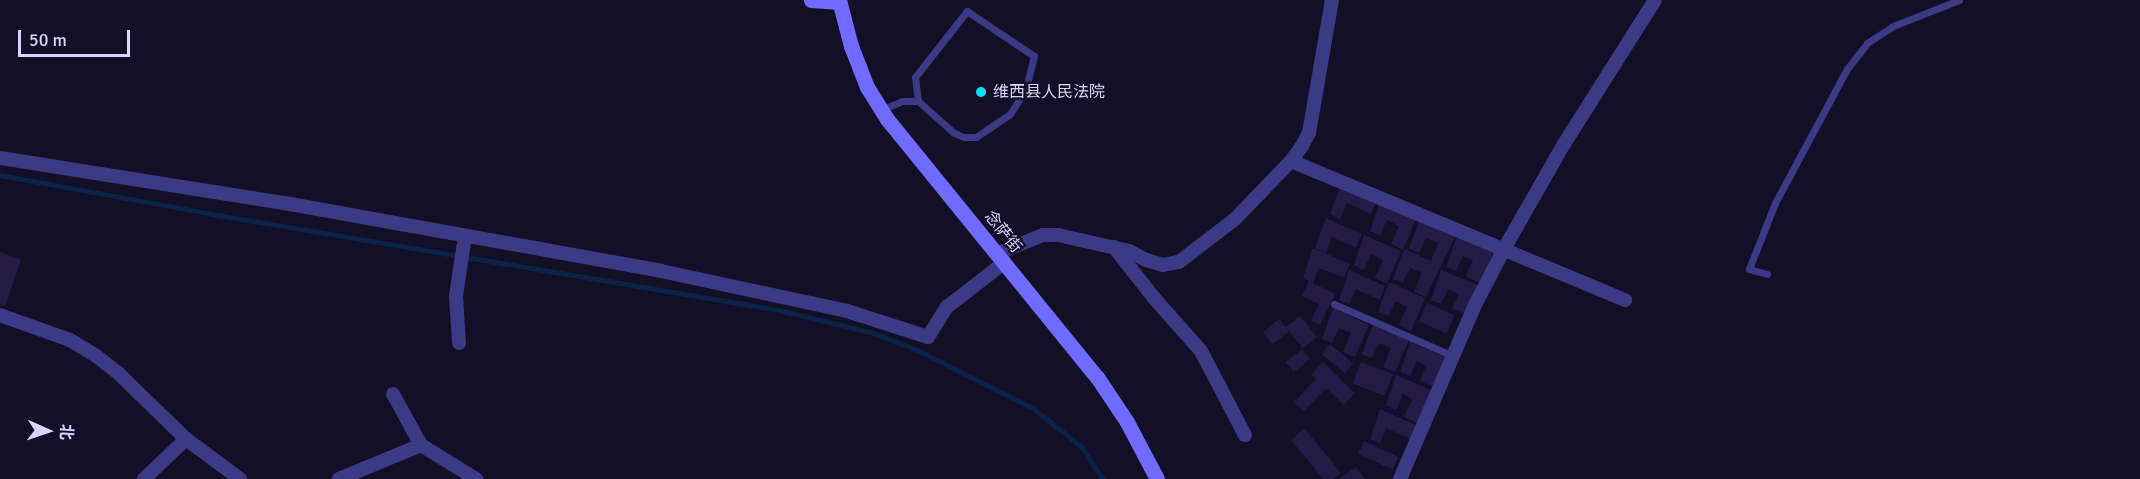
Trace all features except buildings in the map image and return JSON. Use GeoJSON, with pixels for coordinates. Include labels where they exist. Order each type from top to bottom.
{"type":"FeatureCollection","features":[{"type":"Feature","properties":{"kind":"street"},"geometry":{"type":"LineString","coordinates":[[811,0],[839,1]]}},
{"type":"Feature","properties":{"kind":"street"},"geometry":{"type":"LineString","coordinates":[[0,158],[661,271],[796,299],[873,319],[928,337],[947,307],[1001,258],[1043,235],[1080,238],[1114,247],[1163,265],[1179,262],[1235,219],[1291,162],[1309,133],[1332,0]]}},
{"type":"Feature","properties":{"kind":"street"},"geometry":{"type":"LineString","coordinates":[[1401,479],[1475,305],[1504,249],[1564,144],[1655,0]]}},
{"type":"Feature","properties":{"kind":"street","name":"念萨街"},"geometry":{"type":"LineString","coordinates":[[839,1],[863,77],[881,110],[1097,377],[1127,422],[1157,479]]}},
{"type":"Feature","properties":{"kind":"street"},"geometry":{"type":"LineString","coordinates":[[1291,162],[1625,300]]}},
{"type":"Feature","properties":{"kind":"street"},"geometry":{"type":"LineString","coordinates":[[459,343],[456,296],[465,236]]}},
{"type":"Feature","properties":{"kind":"street"},"geometry":{"type":"LineString","coordinates":[[1114,247],[1201,351],[1245,435]]}},
{"type":"Feature","properties":{"kind":"street"},"geometry":{"type":"LineString","coordinates":[[0,315],[70,340],[95,355],[119,374],[186,439],[240,479]]}},
{"type":"Feature","properties":{"kind":"street"},"geometry":{"type":"LineString","coordinates":[[393,394],[421,445],[476,479]]}},
{"type":"Feature","properties":{"kind":"street"},"geometry":{"type":"LineString","coordinates":[[144,479],[186,439]]}},
{"type":"Feature","properties":{"kind":"street"},"geometry":{"type":"LineString","coordinates":[[339,479],[421,445]]}},
{"type":"Feature","properties":{"kind":"lane"},"geometry":{"type":"LineString","coordinates":[[1767,274],[1749,268],[1775,204],[1847,69],[1867,43],[1893,26],[1959,0]]}},
{"type":"Feature","properties":{"kind":"lane"},"geometry":{"type":"LineString","coordinates":[[881,110],[902,101],[918,101],[954,133],[964,137],[976,137],[1010,114],[1026,88],[1034,56],[967,11],[915,77],[918,101]]}},
{"type":"Feature","properties":{"kind":"lane"},"geometry":{"type":"LineString","coordinates":[[1334,304],[1453,357]]}},
{"type":"Feature","properties":{"kind":"waterway"},"geometry":{"type":"LineString","coordinates":[[0,175],[218,215],[779,310],[874,333],[918,350],[1033,408],[1082,447],[1103,479]]}},
{"type":"Feature","properties":{"kind":"place","name":"维西县人民法院"},"geometry":{"type":"Point","coordinates":[981,92]}}]}
